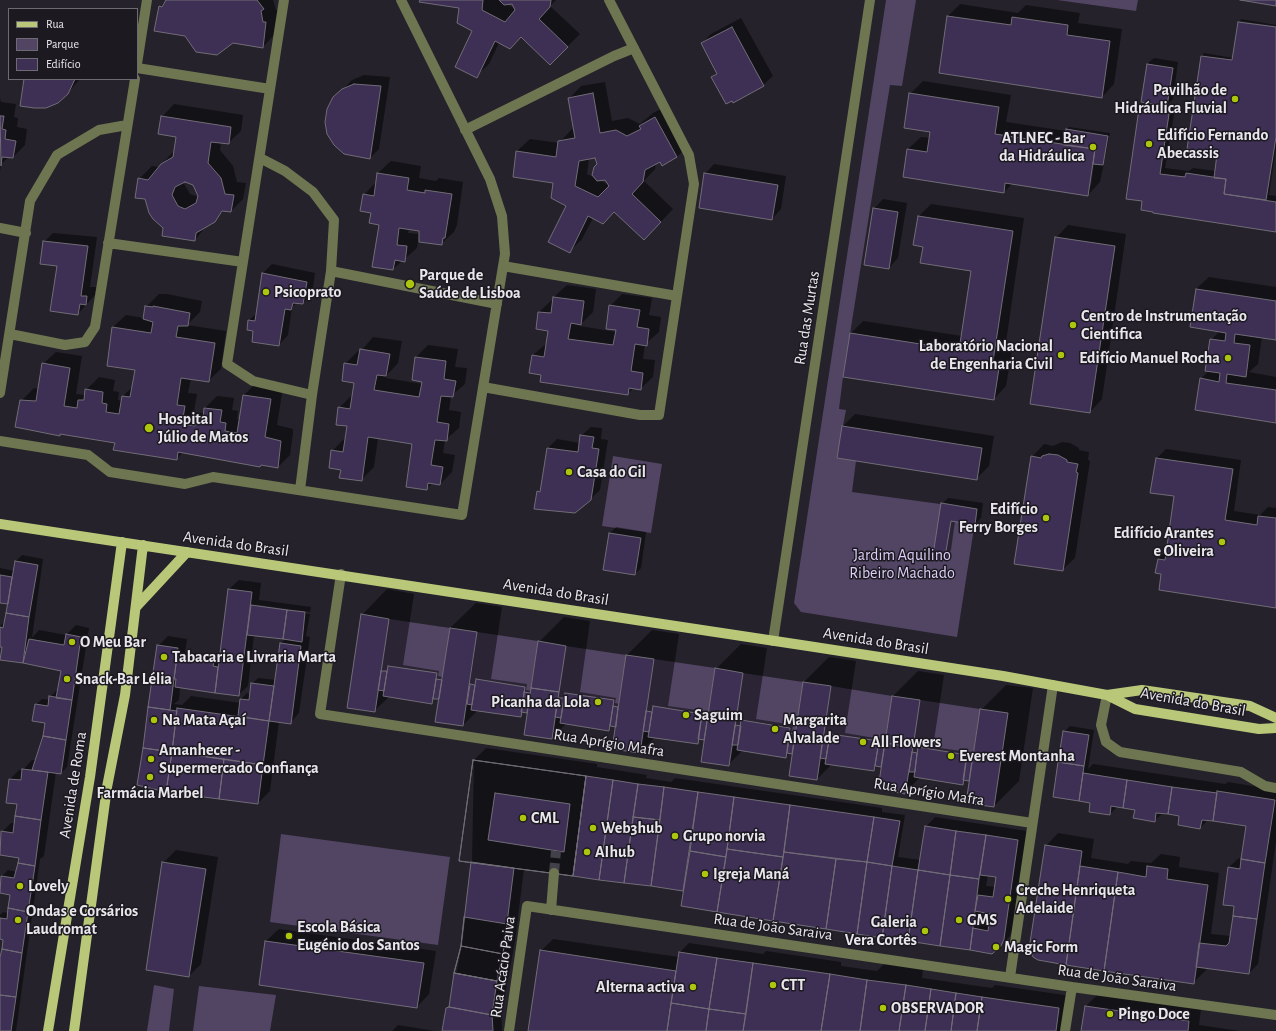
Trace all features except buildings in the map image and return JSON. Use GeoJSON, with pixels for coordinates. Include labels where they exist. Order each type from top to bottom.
{"type":"FeatureCollection","features":[{"type":"Feature","properties":{"kind":"main road","name":"Avenida do Brasil"},"geometry":{"type":"LineString","coordinates":[[0,524],[341,574],[1003,676],[1107,694],[1142,690],[1250,706],[1276,718]]}},
{"type":"Feature","properties":{"kind":"main road","name":"Avenida de Roma"},"geometry":{"type":"LineString","coordinates":[[48,1031],[90,777],[122,542]]}},
{"type":"Feature","properties":{"kind":"main road"},"geometry":{"type":"LineString","coordinates":[[74,1031],[107,787],[125,695],[143,545]]}},
{"type":"Feature","properties":{"kind":"main road"},"geometry":{"type":"LineString","coordinates":[[136,607],[187,552]]}},
{"type":"Feature","properties":{"kind":"main road","name":"Avenida do Brasil"},"geometry":{"type":"LineString","coordinates":[[1107,694],[1135,709],[1259,729],[1276,728]]}},
{"type":"Feature","properties":{"kind":"street"},"geometry":{"type":"LineString","coordinates":[[138,58],[147,0]]}},
{"type":"Feature","properties":{"kind":"street"},"geometry":{"type":"LineString","coordinates":[[284,0],[228,364],[253,381],[312,395]]}},
{"type":"Feature","properties":{"kind":"street"},"geometry":{"type":"LineString","coordinates":[[0,441],[88,454],[110,472],[185,484],[213,477],[462,515],[505,254],[502,216],[490,180],[401,0]]}},
{"type":"Feature","properties":{"kind":"street"},"geometry":{"type":"LineString","coordinates":[[483,387],[640,415],[658,415],[694,184],[689,155],[609,0]]}},
{"type":"Feature","properties":{"kind":"street","name":"Rua das Murtas"},"geometry":{"type":"LineString","coordinates":[[773,641],[870,0]]}},
{"type":"Feature","properties":{"kind":"street"},"geometry":{"type":"LineString","coordinates":[[465,130],[614,56],[634,48]]}},
{"type":"Feature","properties":{"kind":"street"},"geometry":{"type":"LineString","coordinates":[[138,68],[270,89]]}},
{"type":"Feature","properties":{"kind":"street"},"geometry":{"type":"LineString","coordinates":[[10,334],[65,345],[85,342],[95,327],[135,80]]}},
{"type":"Feature","properties":{"kind":"street"},"geometry":{"type":"LineString","coordinates":[[0,393],[30,201],[57,155],[99,130],[127,125]]}},
{"type":"Feature","properties":{"kind":"street"},"geometry":{"type":"LineString","coordinates":[[260,158],[285,171],[313,192],[334,220],[331,271],[312,395],[300,490]]}},
{"type":"Feature","properties":{"kind":"street"},"geometry":{"type":"LineString","coordinates":[[0,228],[26,233]]}},
{"type":"Feature","properties":{"kind":"street"},"geometry":{"type":"LineString","coordinates":[[108,244],[243,262]]}},
{"type":"Feature","properties":{"kind":"street"},"geometry":{"type":"LineString","coordinates":[[503,266],[677,296]]}},
{"type":"Feature","properties":{"kind":"street"},"geometry":{"type":"LineString","coordinates":[[331,271],[497,304]]}},
{"type":"Feature","properties":{"kind":"street","name":"Rua Aprígio Mafra"},"geometry":{"type":"LineString","coordinates":[[341,574],[320,714],[1032,823]]}},
{"type":"Feature","properties":{"kind":"street"},"geometry":{"type":"LineString","coordinates":[[1010,977],[1053,685]]}},
{"type":"Feature","properties":{"kind":"street"},"geometry":{"type":"LineString","coordinates":[[1107,694],[1101,725],[1106,742],[1120,752],[1241,772],[1265,786],[1276,788]]}},
{"type":"Feature","properties":{"kind":"street"},"geometry":{"type":"LineString","coordinates":[[551,910],[554,873]]}},
{"type":"Feature","properties":{"kind":"street","name":"Rua de João Saraiva"},"geometry":{"type":"LineString","coordinates":[[527,906],[1072,987],[1276,1015]]}},
{"type":"Feature","properties":{"kind":"street","name":"Rua Acácio Paiva"},"geometry":{"type":"LineString","coordinates":[[509,1031],[527,906]]}},
{"type":"Feature","properties":{"kind":"street"},"geometry":{"type":"LineString","coordinates":[[1065,1031],[1072,987]]}},
{"type":"Feature","properties":{"kind":"green space","name":"Jardim Aquilino Ribeiro Machado"},"geometry":{"type":"Polygon","coordinates":[[[886,0],[916,0],[902,86],[890,85],[843,377],[839,409],[846,410],[837,458],[856,461],[852,492],[977,509],[957,637],[801,612],[794,603],[886,0]]]}},
{"type":"Feature","properties":{"kind":"green space"},"geometry":{"type":"Polygon","coordinates":[[[1057,0],[1138,0],[1136,11],[1057,0]]]}},
{"type":"Feature","properties":{"kind":"green space"},"geometry":{"type":"Polygon","coordinates":[[[613,456],[662,464],[651,533],[602,526],[613,456]]]}},
{"type":"Feature","properties":{"kind":"green space"},"geometry":{"type":"Polygon","coordinates":[[[389,619],[450,628],[442,680],[436,679],[437,673],[388,666],[387,671],[381,671],[389,619]]]}},
{"type":"Feature","properties":{"kind":"green space"},"geometry":{"type":"Polygon","coordinates":[[[477,632],[538,641],[530,693],[524,692],[525,687],[476,679],[475,685],[470,684],[477,632]]]}},
{"type":"Feature","properties":{"kind":"green space"},"geometry":{"type":"Polygon","coordinates":[[[566,646],[626,655],[618,707],[613,706],[613,700],[565,693],[564,698],[558,698],[566,646]]]}},
{"type":"Feature","properties":{"kind":"green space"},"geometry":{"type":"Polygon","coordinates":[[[654,659],[715,668],[707,721],[701,720],[702,714],[653,706],[652,712],[646,711],[654,659]]]}},
{"type":"Feature","properties":{"kind":"green space"},"geometry":{"type":"Polygon","coordinates":[[[743,673],[803,682],[795,734],[790,733],[790,727],[742,720],[741,726],[735,725],[743,673]]]}},
{"type":"Feature","properties":{"kind":"green space"},"geometry":{"type":"Polygon","coordinates":[[[831,686],[892,696],[884,748],[878,747],[879,741],[830,734],[829,739],[823,738],[831,686]]]}},
{"type":"Feature","properties":{"kind":"green space"},"geometry":{"type":"Polygon","coordinates":[[[920,700],[980,709],[972,761],[966,760],[967,755],[919,747],[917,753],[912,752],[920,700]]]}},
{"type":"Feature","properties":{"kind":"green space"},"geometry":{"type":"Polygon","coordinates":[[[281,834],[450,857],[438,945],[270,922],[281,834]]]}},
{"type":"Feature","properties":{"kind":"green space"},"geometry":{"type":"Polygon","coordinates":[[[154,985],[174,989],[169,1031],[147,1031],[154,985]]]}},
{"type":"Feature","properties":{"kind":"green space"},"geometry":{"type":"Polygon","coordinates":[[[199,986],[276,995],[270,1031],[193,1031],[199,986]]]}},
{"type":"Feature","properties":{"kind":"tunnel"},"geometry":{"type":"LineString","coordinates":[[554,873],[556,851]]}},
{"type":"Feature","properties":{"kind":"place","name":"Pavilhão de Hidráulica Fluvial"},"geometry":{"type":"Point","coordinates":[1235,99]}},
{"type":"Feature","properties":{"kind":"place","name":"Edifício Fernando Abecassis"},"geometry":{"type":"Point","coordinates":[1149,144]}},
{"type":"Feature","properties":{"kind":"place","name":"ATLNEC - Bar da Hidráulica"},"geometry":{"type":"Point","coordinates":[1093,147]}},
{"type":"Feature","properties":{"kind":"place","name":"Parque de Saúde de Lisboa"},"geometry":{"type":"Point","coordinates":[410,284]}},
{"type":"Feature","properties":{"kind":"place","name":"Psicoprato"},"geometry":{"type":"Point","coordinates":[266,292]}},
{"type":"Feature","properties":{"kind":"place","name":"Centro de Instrumentação Cientifica"},"geometry":{"type":"Point","coordinates":[1073,325]}},
{"type":"Feature","properties":{"kind":"place","name":"Laboratório Nacional de Engenharia Civil"},"geometry":{"type":"Point","coordinates":[1061,355]}},
{"type":"Feature","properties":{"kind":"place","name":"Edifício Manuel Rocha"},"geometry":{"type":"Point","coordinates":[1228,358]}},
{"type":"Feature","properties":{"kind":"place","name":"Hospital Júlio de Matos"},"geometry":{"type":"Point","coordinates":[149,428]}},
{"type":"Feature","properties":{"kind":"place","name":"Casa do Gil"},"geometry":{"type":"Point","coordinates":[569,472]}},
{"type":"Feature","properties":{"kind":"place","name":"Edifício Ferry Borges"},"geometry":{"type":"Point","coordinates":[1046,518]}},
{"type":"Feature","properties":{"kind":"place","name":"Edifício Arantes e Oliveira"},"geometry":{"type":"Point","coordinates":[1222,542]}},
{"type":"Feature","properties":{"kind":"place","name":"O Meu Bar"},"geometry":{"type":"Point","coordinates":[72,642]}},
{"type":"Feature","properties":{"kind":"place","name":"Tabacaria e Livraria Marta"},"geometry":{"type":"Point","coordinates":[164,657]}},
{"type":"Feature","properties":{"kind":"place","name":"Snack-Bar Lélia"},"geometry":{"type":"Point","coordinates":[67,679]}},
{"type":"Feature","properties":{"kind":"place","name":"Picanha da Lola"},"geometry":{"type":"Point","coordinates":[598,702]}},
{"type":"Feature","properties":{"kind":"place","name":"Saguim"},"geometry":{"type":"Point","coordinates":[686,715]}},
{"type":"Feature","properties":{"kind":"place","name":"Na Mata Açaí"},"geometry":{"type":"Point","coordinates":[154,720]}},
{"type":"Feature","properties":{"kind":"place","name":"Margarita Alvalade"},"geometry":{"type":"Point","coordinates":[775,729]}},
{"type":"Feature","properties":{"kind":"place","name":"All Flowers"},"geometry":{"type":"Point","coordinates":[863,742]}},
{"type":"Feature","properties":{"kind":"place","name":"Everest Montanha"},"geometry":{"type":"Point","coordinates":[951,756]}},
{"type":"Feature","properties":{"kind":"place","name":"Amanhecer - Supermercado Confiança"},"geometry":{"type":"Point","coordinates":[151,759]}},
{"type":"Feature","properties":{"kind":"place","name":"Farmácia Marbel"},"geometry":{"type":"Point","coordinates":[150,777]}},
{"type":"Feature","properties":{"kind":"place","name":"CML"},"geometry":{"type":"Point","coordinates":[523,818]}},
{"type":"Feature","properties":{"kind":"place","name":"Web3hub"},"geometry":{"type":"Point","coordinates":[593,828]}},
{"type":"Feature","properties":{"kind":"place","name":"Grupo norvia"},"geometry":{"type":"Point","coordinates":[675,836]}},
{"type":"Feature","properties":{"kind":"place","name":"AIhub"},"geometry":{"type":"Point","coordinates":[587,852]}},
{"type":"Feature","properties":{"kind":"place","name":"Igreja Maná"},"geometry":{"type":"Point","coordinates":[705,874]}},
{"type":"Feature","properties":{"kind":"place","name":"Lovely"},"geometry":{"type":"Point","coordinates":[20,886]}},
{"type":"Feature","properties":{"kind":"place","name":"Creche Henriqueta Adelaide"},"geometry":{"type":"Point","coordinates":[1008,899]}},
{"type":"Feature","properties":{"kind":"place","name":"Ondas e Corsários Laudromat"},"geometry":{"type":"Point","coordinates":[18,920]}},
{"type":"Feature","properties":{"kind":"place","name":"GMS"},"geometry":{"type":"Point","coordinates":[959,920]}},
{"type":"Feature","properties":{"kind":"place","name":"Galeria Vera Cortês"},"geometry":{"type":"Point","coordinates":[925,931]}},
{"type":"Feature","properties":{"kind":"place","name":"Escola Básica Eugénio dos Santos"},"geometry":{"type":"Point","coordinates":[289,936]}},
{"type":"Feature","properties":{"kind":"place","name":"Magic Form"},"geometry":{"type":"Point","coordinates":[996,947]}},
{"type":"Feature","properties":{"kind":"place","name":"CTT"},"geometry":{"type":"Point","coordinates":[773,985]}},
{"type":"Feature","properties":{"kind":"place","name":"Alterna activa"},"geometry":{"type":"Point","coordinates":[693,987]}},
{"type":"Feature","properties":{"kind":"place","name":"OBSERVADOR"},"geometry":{"type":"Point","coordinates":[883,1008]}},
{"type":"Feature","properties":{"kind":"place","name":"Pingo Doce"},"geometry":{"type":"Point","coordinates":[1110,1014]}}]}
